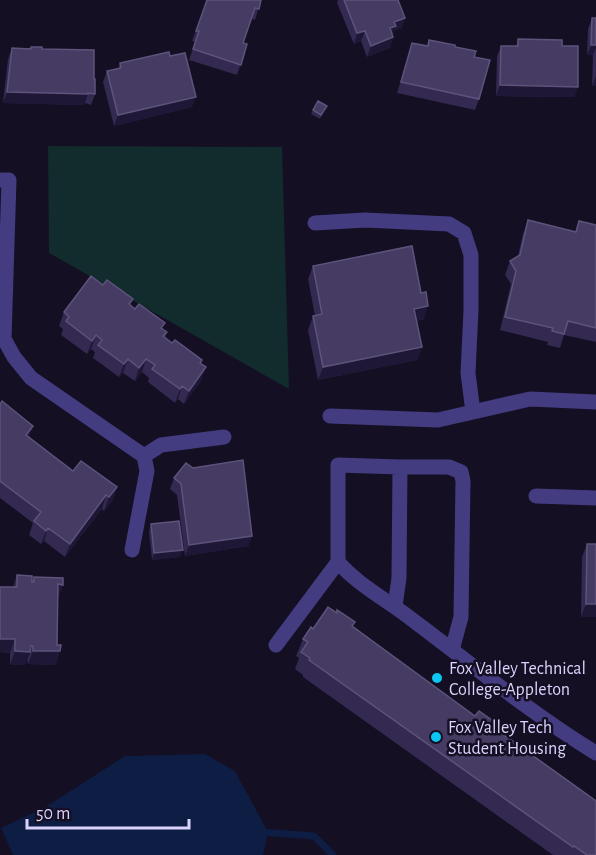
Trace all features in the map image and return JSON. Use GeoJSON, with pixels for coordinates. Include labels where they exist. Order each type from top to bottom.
{"type":"FeatureCollection","features":[{"type":"Feature","properties":{"kind":"lane"},"geometry":{"type":"LineString","coordinates":[[0,180],[9,180],[4,339],[14,357],[31,378],[144,456],[147,471],[132,550]]}},
{"type":"Feature","properties":{"kind":"lane"},"geometry":{"type":"LineString","coordinates":[[315,223],[365,220],[449,224],[464,233],[471,255],[468,373],[473,412]]}},
{"type":"Feature","properties":{"kind":"lane"},"geometry":{"type":"LineString","coordinates":[[330,416],[438,420],[530,399],[596,402]]}},
{"type":"Feature","properties":{"kind":"lane"},"geometry":{"type":"LineString","coordinates":[[144,456],[161,445],[224,437]]}},
{"type":"Feature","properties":{"kind":"lane"},"geometry":{"type":"LineString","coordinates":[[276,645],[338,562],[338,465],[449,468],[461,472],[463,481],[460,617],[452,650]]}},
{"type":"Feature","properties":{"kind":"lane"},"geometry":{"type":"LineString","coordinates":[[395,606],[399,578],[400,467]]}},
{"type":"Feature","properties":{"kind":"lane"},"geometry":{"type":"LineString","coordinates":[[536,496],[596,498]]}},
{"type":"Feature","properties":{"kind":"lane"},"geometry":{"type":"LineString","coordinates":[[338,562],[347,573],[370,591],[395,606],[499,687],[596,753]]}},
{"type":"Feature","properties":{"kind":"green space"},"geometry":{"type":"Polygon","coordinates":[[[48,146],[282,147],[289,389],[49,253],[48,146]]]}},
{"type":"Feature","properties":{"kind":"water"},"geometry":{"type":"Polygon","coordinates":[[[205,754],[235,771],[268,832],[263,855],[13,855],[1,828],[44,808],[125,756],[205,754]]]}},
{"type":"Feature","properties":{"kind":"building"},"geometry":{"type":"Polygon","coordinates":[[[207,0],[261,0],[259,9],[255,8],[243,43],[247,44],[241,65],[193,49],[199,31],[196,31],[207,0]]]}},
{"type":"Feature","properties":{"kind":"building"},"geometry":{"type":"Polygon","coordinates":[[[344,0],[398,0],[405,18],[394,22],[396,26],[390,28],[393,37],[371,46],[365,31],[357,33],[344,0]]]}},
{"type":"Feature","properties":{"kind":"building"},"geometry":{"type":"Polygon","coordinates":[[[592,18],[596,18],[596,45],[591,45],[592,18]]]}},
{"type":"Feature","properties":{"kind":"building"},"geometry":{"type":"Polygon","coordinates":[[[518,39],[562,40],[562,46],[578,46],[578,87],[500,85],[501,46],[518,46],[518,39]]]}},
{"type":"Feature","properties":{"kind":"building"},"geometry":{"type":"Polygon","coordinates":[[[429,40],[476,51],[474,57],[490,60],[479,99],[401,82],[412,43],[428,46],[429,40]]]}},
{"type":"Feature","properties":{"kind":"building"},"geometry":{"type":"Polygon","coordinates":[[[31,47],[94,50],[95,94],[7,92],[12,48],[31,49],[31,47]]]}},
{"type":"Feature","properties":{"kind":"building"},"geometry":{"type":"Polygon","coordinates":[[[169,52],[170,56],[185,53],[196,97],[118,115],[107,71],[121,68],[120,63],[169,52]]]}},
{"type":"Feature","properties":{"kind":"building"},"geometry":{"type":"Polygon","coordinates":[[[318,101],[327,106],[321,115],[313,110],[318,101]]]}},
{"type":"Feature","properties":{"kind":"building"},"geometry":{"type":"Polygon","coordinates":[[[528,220],[576,232],[579,221],[596,225],[596,328],[568,321],[564,334],[552,331],[553,328],[505,317],[516,271],[510,261],[520,255],[528,220]]]}},
{"type":"Feature","properties":{"kind":"building"},"geometry":{"type":"Polygon","coordinates":[[[412,246],[421,293],[426,292],[428,306],[414,309],[422,347],[323,367],[313,316],[322,314],[313,266],[412,246]]]}},
{"type":"Feature","properties":{"kind":"building"},"geometry":{"type":"Polygon","coordinates":[[[91,276],[103,285],[107,280],[133,299],[129,304],[135,309],[139,304],[165,323],[161,328],[167,332],[163,336],[172,343],[175,340],[202,360],[200,363],[206,367],[189,391],[182,386],[180,389],[152,369],[155,365],[146,359],[139,368],[128,359],[124,364],[98,345],[102,340],[96,335],[92,341],[66,321],[69,317],[64,312],[91,276]]]}},
{"type":"Feature","properties":{"kind":"building"},"geometry":{"type":"Polygon","coordinates":[[[2,401],[33,426],[26,435],[73,471],[81,461],[117,487],[109,497],[106,495],[70,544],[48,528],[46,531],[34,521],[41,512],[0,481],[0,404],[2,401]]]}},
{"type":"Feature","properties":{"kind":"building"},"geometry":{"type":"Polygon","coordinates":[[[243,460],[252,536],[189,545],[181,484],[174,478],[186,463],[193,468],[243,460]]]}},
{"type":"Feature","properties":{"kind":"building"},"geometry":{"type":"Polygon","coordinates":[[[179,521],[183,550],[154,553],[151,524],[179,521]]]}},
{"type":"Feature","properties":{"kind":"building"},"geometry":{"type":"Polygon","coordinates":[[[587,544],[596,544],[596,604],[586,604],[587,544]]]}},
{"type":"Feature","properties":{"kind":"building"},"geometry":{"type":"Polygon","coordinates":[[[17,575],[32,576],[32,582],[34,582],[34,577],[63,578],[63,585],[58,584],[57,645],[61,645],[60,651],[33,651],[33,646],[31,646],[30,652],[15,651],[15,639],[0,639],[0,587],[17,587],[17,575]]]}},
{"type":"Feature","properties":{"kind":"building","name":"Fox Valley Tech Student Housing"},"geometry":{"type":"Polygon","coordinates":[[[328,607],[355,622],[352,626],[475,716],[479,711],[496,723],[493,727],[596,801],[596,855],[587,855],[573,847],[309,660],[310,658],[301,652],[308,642],[303,639],[328,607]]]}},
{"type":"Feature","properties":{"kind":"waterway"},"geometry":{"type":"LineString","coordinates":[[260,832],[314,836],[333,855]]}},
{"type":"Feature","properties":{"kind":"place","name":"Fox Valley Technical College-Appleton"},"geometry":{"type":"Point","coordinates":[437,678]}},
{"type":"Feature","properties":{"kind":"place","name":"Fox Valley Tech Student Housing"},"geometry":{"type":"Point","coordinates":[436,737]}}]}
